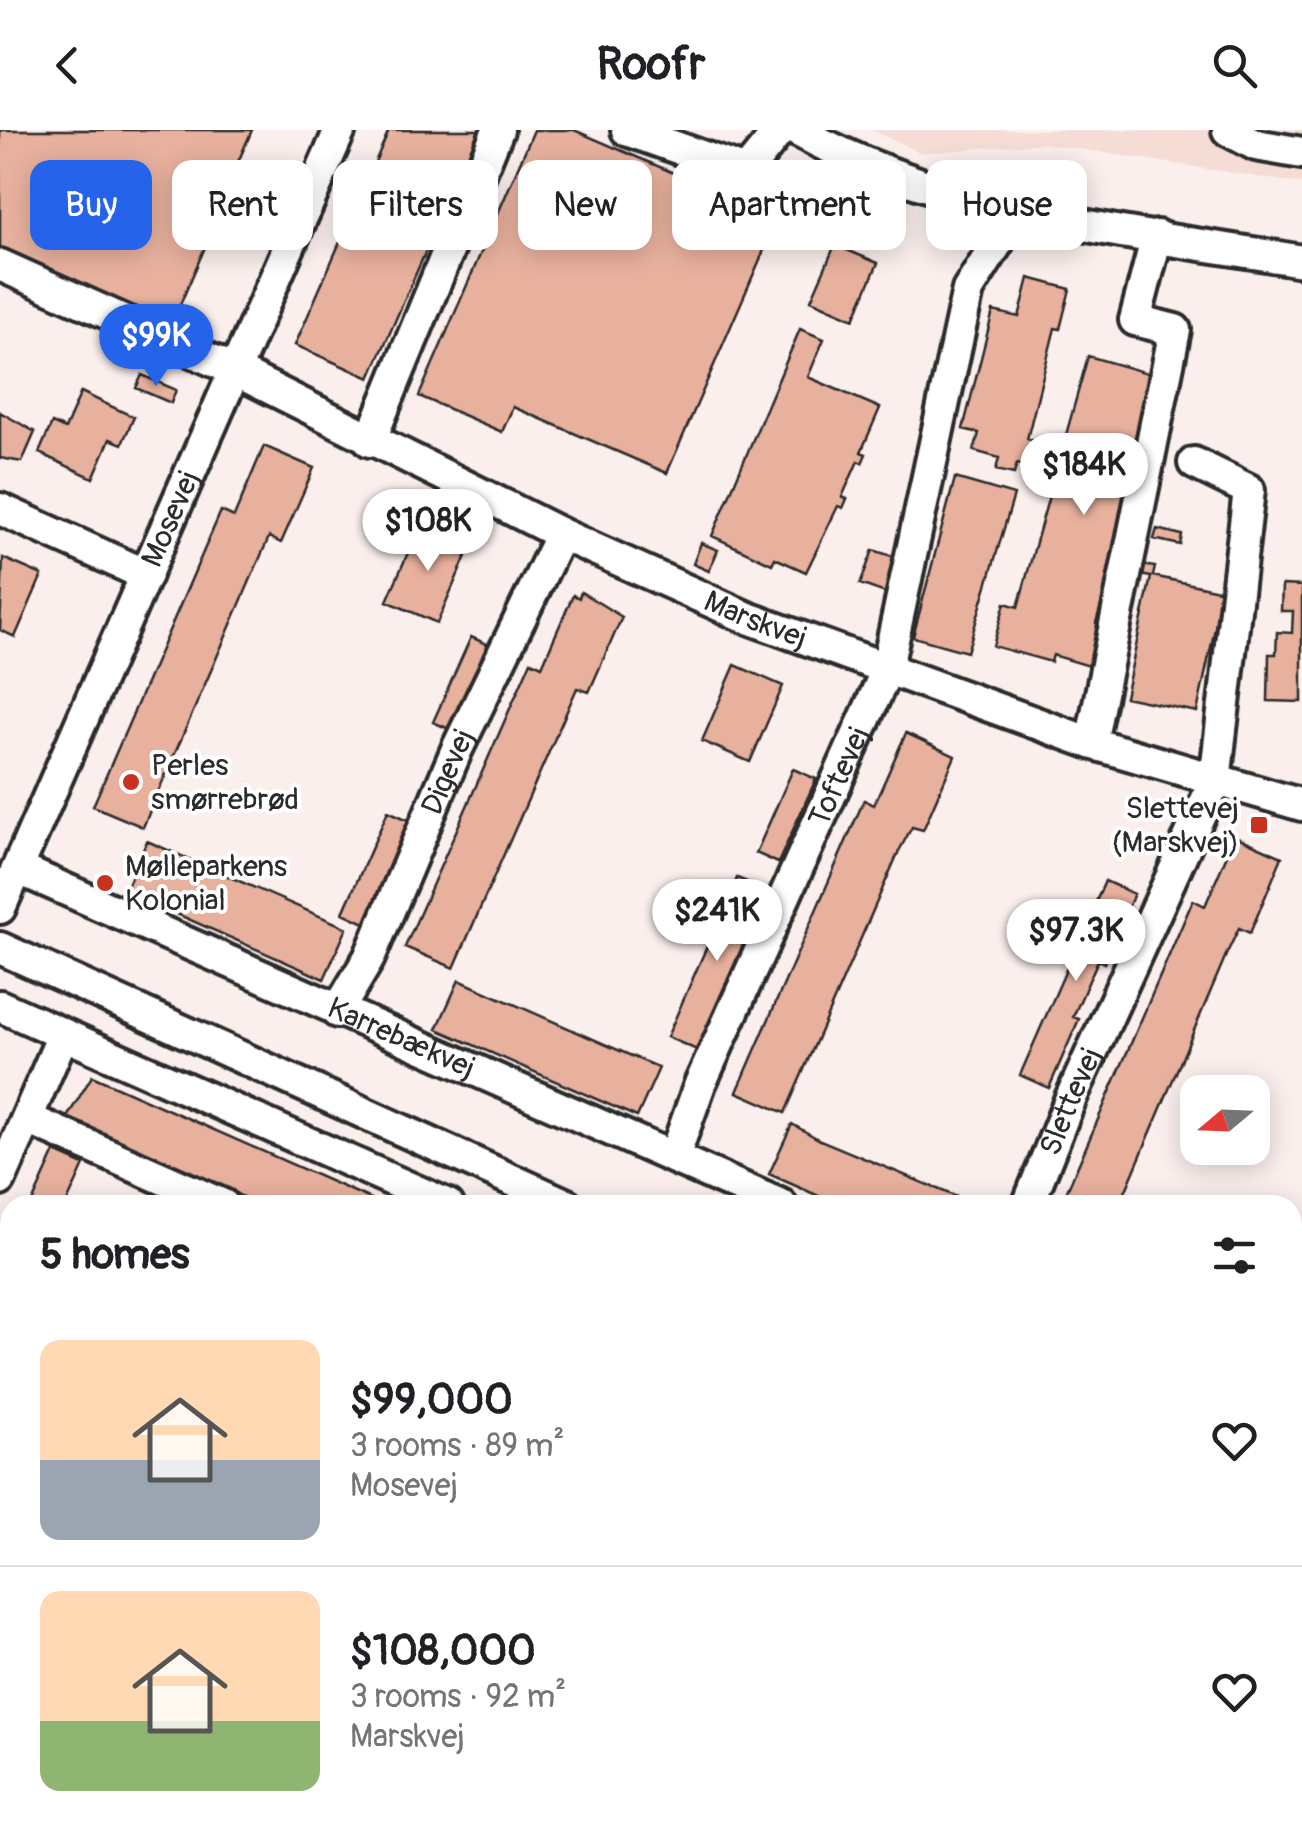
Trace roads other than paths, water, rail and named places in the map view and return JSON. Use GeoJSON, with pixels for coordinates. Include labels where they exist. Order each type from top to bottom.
{"type":"FeatureCollection","features":[{"type":"Feature","properties":{"kind":"street","name":"Mosevej"},"geometry":{"type":"LineString","coordinates":[[0,908],[340,130]]}},
{"type":"Feature","properties":{"kind":"street"},"geometry":{"type":"LineString","coordinates":[[370,441],[498,130]]}},
{"type":"Feature","properties":{"kind":"street"},"geometry":{"type":"LineString","coordinates":[[627,130],[746,172],[780,130]]}},
{"type":"Feature","properties":{"kind":"street"},"geometry":{"type":"LineString","coordinates":[[796,130],[894,177],[926,186]]}},
{"type":"Feature","properties":{"kind":"street"},"geometry":{"type":"LineString","coordinates":[[1228,130],[1256,145],[1302,152]]}},
{"type":"Feature","properties":{"kind":"street"},"geometry":{"type":"LineString","coordinates":[[1087,225],[1302,261]]}},
{"type":"Feature","properties":{"kind":"street"},"geometry":{"type":"LineString","coordinates":[[1091,743],[1175,330],[1135,320],[1157,236]]}},
{"type":"Feature","properties":{"kind":"street","name":"Toftevej"},"geometry":{"type":"LineString","coordinates":[[674,1157],[700,1084],[886,672],[968,290],[993,250]]}},
{"type":"Feature","properties":{"kind":"street","name":"Marskvej"},"geometry":{"type":"LineString","coordinates":[[0,266],[234,370],[561,534],[748,618],[886,672],[1091,743],[1302,805]]}},
{"type":"Feature","properties":{"kind":"street","name":"Slettevej"},"geometry":{"type":"LineString","coordinates":[[1032,1195],[1070,1100],[1215,781],[1248,490],[1194,463]]}},
{"type":"Feature","properties":{"kind":"street"},"geometry":{"type":"LineString","coordinates":[[0,509],[146,574]]}},
{"type":"Feature","properties":{"kind":"street","name":"Digevej"},"geometry":{"type":"LineString","coordinates":[[337,1012],[369,958],[457,749],[561,534]]}},
{"type":"Feature","properties":{"kind":"street","name":"Karrebækvej"},"geometry":{"type":"LineString","coordinates":[[19,869],[760,1195]]}},
{"type":"Feature","properties":{"kind":"street"},"geometry":{"type":"LineString","coordinates":[[0,948],[545,1195]]}},
{"type":"Feature","properties":{"kind":"street"},"geometry":{"type":"LineString","coordinates":[[0,1006],[425,1195]]}},
{"type":"Feature","properties":{"kind":"street"},"geometry":{"type":"LineString","coordinates":[[0,1180],[63,1036]]}},
{"type":"Feature","properties":{"kind":"street"},"geometry":{"type":"LineString","coordinates":[[28,1119],[200,1195]]}},
{"type":"Feature","properties":{"kind":"place","name":"Perles smørrebrød"},"geometry":{"type":"Point","coordinates":[131,782]}},
{"type":"Feature","properties":{"kind":"place","name":"Slettevej (Marskvej)"},"geometry":{"type":"Point","coordinates":[1259,825]}},
{"type":"Feature","properties":{"kind":"place","name":"Mølleparkens Kolonial"},"geometry":{"type":"Point","coordinates":[105,883]}}]}
